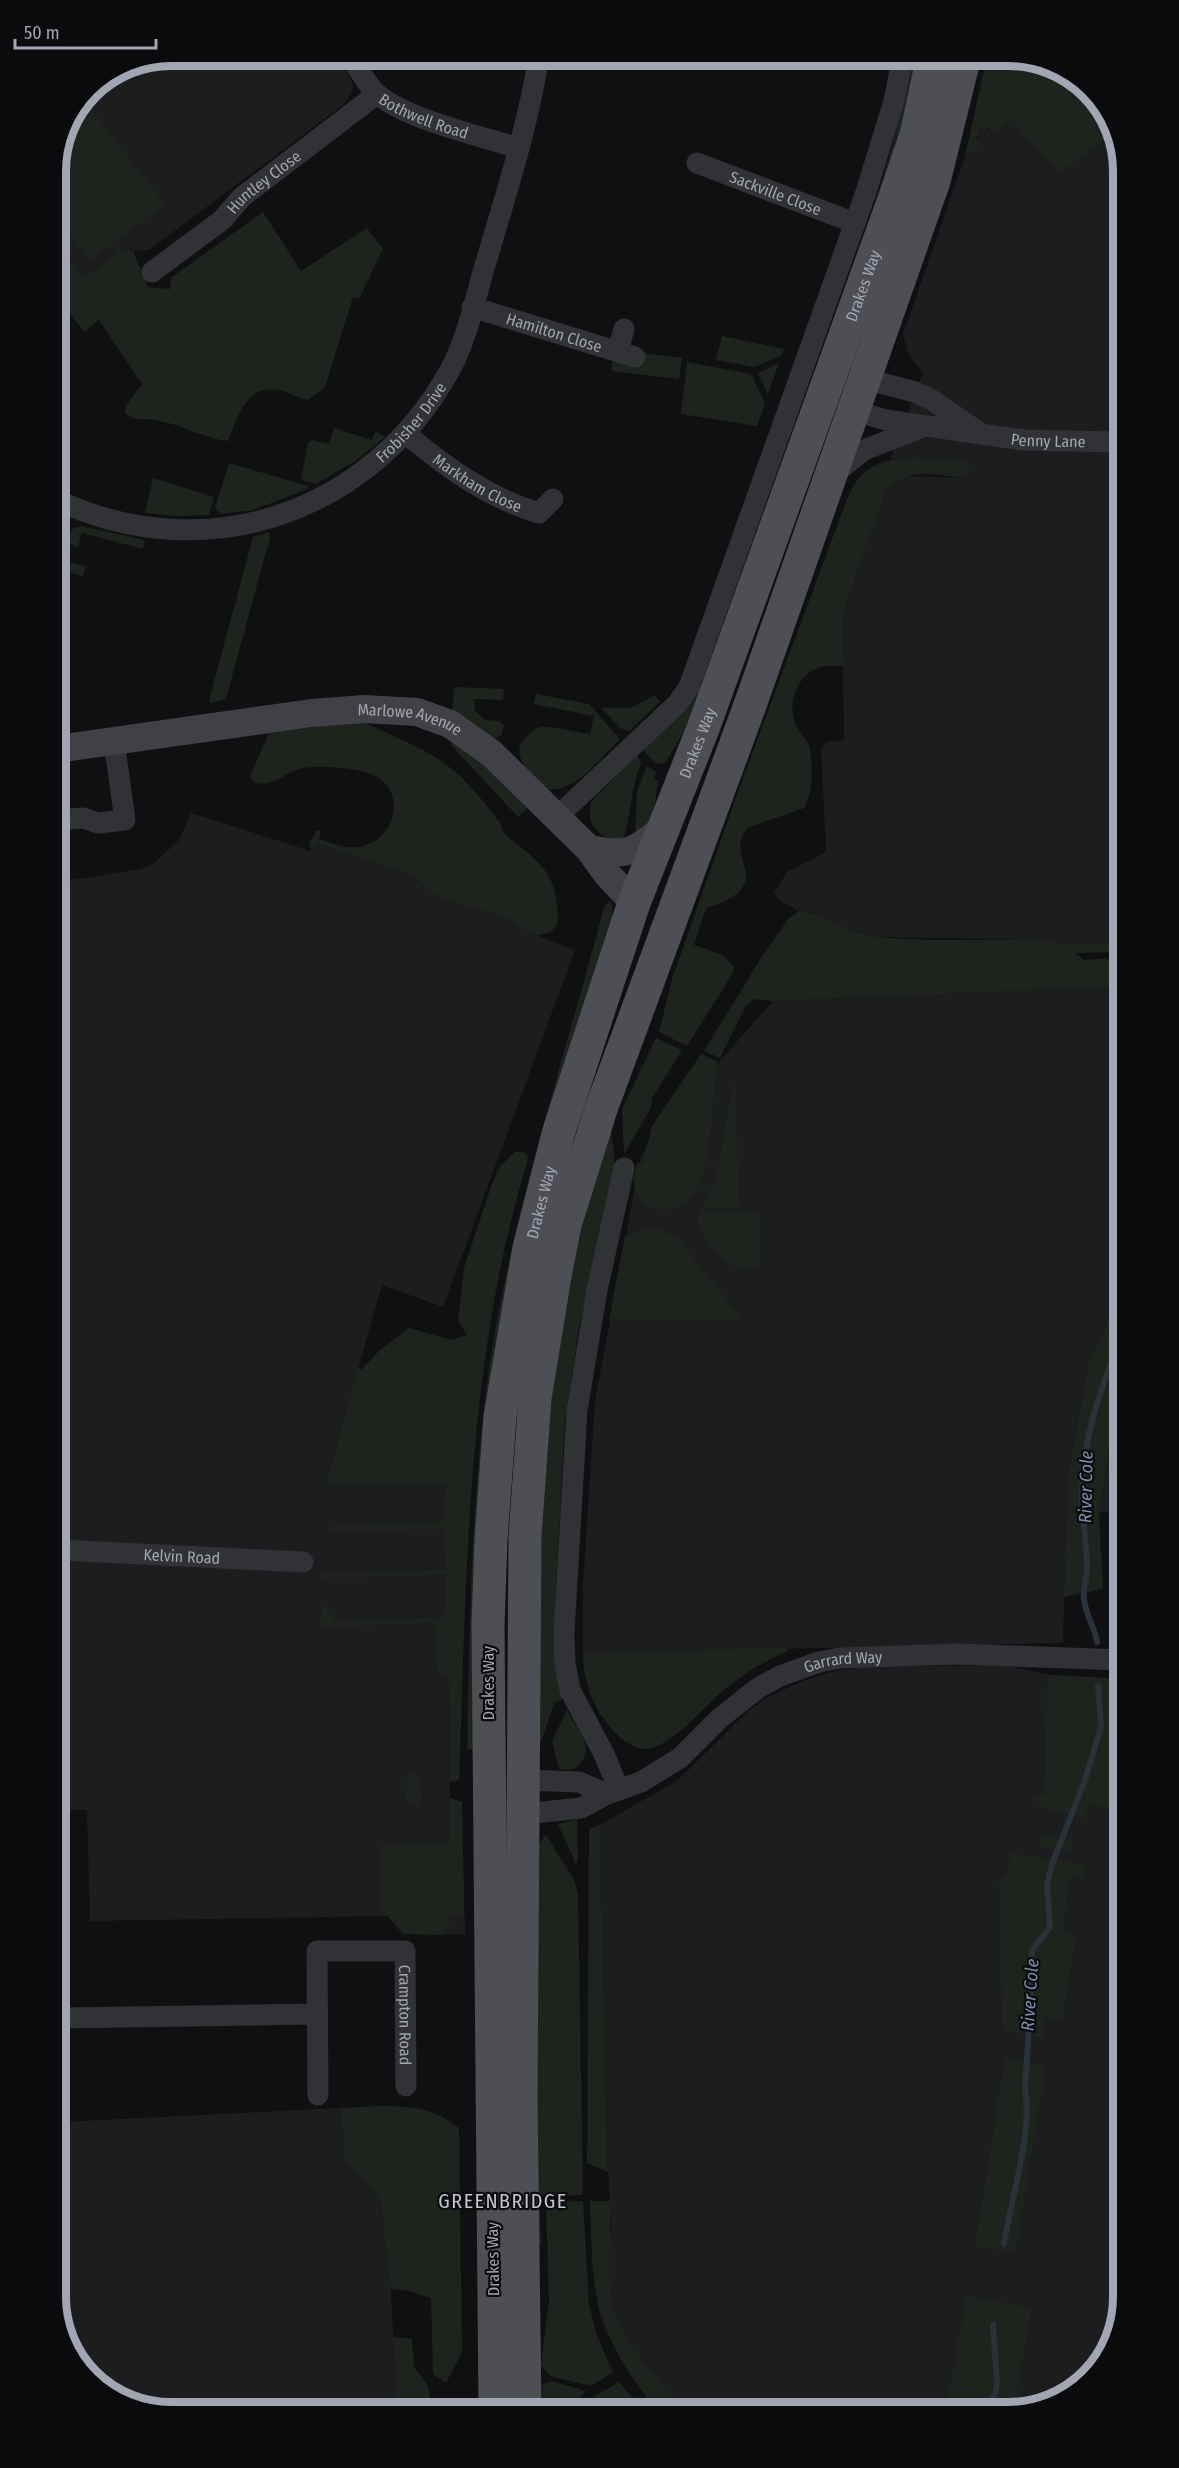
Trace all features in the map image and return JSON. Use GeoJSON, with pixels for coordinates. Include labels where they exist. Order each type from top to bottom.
{"type":"FeatureCollection","features":[{"type":"Feature","properties":{"kind":"main road","name":"Drakes Way"},"geometry":{"type":"LineString","coordinates":[[495,2402],[488,1814],[491,1540],[498,1438],[529,1248],[571,1089],[634,903],[716,693],[830,381],[916,135],[931,66]]}},
{"type":"Feature","properties":{"kind":"main road","name":"Drakes Way"},"geometry":{"type":"LineString","coordinates":[[525,2402],[521,2108],[525,1536],[530,1451],[543,1342],[561,1245],[578,1178],[598,1119],[855,411],[934,181],[963,66]]}},
{"type":"Feature","properties":{"kind":"main road"},"geometry":{"type":"LineString","coordinates":[[830,381],[866,379]]}},
{"type":"Feature","properties":{"kind":"main road"},"geometry":{"type":"LineString","coordinates":[[830,381],[855,411]]}},
{"type":"Feature","properties":{"kind":"main road"},"geometry":{"type":"LineString","coordinates":[[634,903],[660,891],[701,798],[732,751]]}},
{"type":"Feature","properties":{"kind":"main road"},"geometry":{"type":"LineString","coordinates":[[488,1780],[524,1780]]}},
{"type":"Feature","properties":{"kind":"main road"},"geometry":{"type":"LineString","coordinates":[[488,1814],[524,1814]]}},
{"type":"Feature","properties":{"kind":"street","name":"Bothwell Road"},"geometry":{"type":"LineString","coordinates":[[357,66],[378,94],[419,116],[518,148]]}},
{"type":"Feature","properties":{"kind":"street","name":"Frobisher Drive"},"geometry":{"type":"LineString","coordinates":[[66,509],[129,525],[166,530],[208,530],[260,522],[289,513],[332,492],[367,469],[405,434],[423,412],[453,364],[518,148],[537,66]]}},
{"type":"Feature","properties":{"kind":"street","name":"Drakes Way"},"geometry":{"type":"LineString","coordinates":[[557,817],[677,704],[689,687],[855,223],[886,132],[901,66]]}},
{"type":"Feature","properties":{"kind":"street","name":"Huntley Close"},"geometry":{"type":"LineString","coordinates":[[152,272],[222,220],[242,197],[378,94]]}},
{"type":"Feature","properties":{"kind":"street","name":"Sackville Close"},"geometry":{"type":"LineString","coordinates":[[697,163],[855,223]]}},
{"type":"Feature","properties":{"kind":"street","name":"Hamilton Close"},"geometry":{"type":"LineString","coordinates":[[472,307],[626,354],[624,329]]}},
{"type":"Feature","properties":{"kind":"street","name":"Penny Lane"},"geometry":{"type":"LineString","coordinates":[[866,379],[915,392],[932,400],[980,433]]}},
{"type":"Feature","properties":{"kind":"street","name":"Penny Lane"},"geometry":{"type":"LineString","coordinates":[[855,411],[877,418],[926,426],[1054,442],[1113,442]]}},
{"type":"Feature","properties":{"kind":"street","name":"Penny Lane"},"geometry":{"type":"LineString","coordinates":[[831,476],[864,450],[926,426]]}},
{"type":"Feature","properties":{"kind":"street","name":"Markham Close"},"geometry":{"type":"LineString","coordinates":[[405,434],[470,482],[516,505],[539,513],[553,499]]}},
{"type":"Feature","properties":{"kind":"street","name":"Marlowe Avenue"},"geometry":{"type":"LineString","coordinates":[[66,748],[312,713],[372,708],[417,712],[450,724],[477,741],[589,849],[607,874],[634,903]]}},
{"type":"Feature","properties":{"kind":"street"},"geometry":{"type":"LineString","coordinates":[[66,819],[79,818],[99,823],[125,820],[114,741]]}},
{"type":"Feature","properties":{"kind":"street"},"geometry":{"type":"LineString","coordinates":[[589,849],[610,853],[628,852],[646,843],[664,827]]}},
{"type":"Feature","properties":{"kind":"street"},"geometry":{"type":"LineString","coordinates":[[524,1780],[579,1782],[613,1792],[604,1754],[570,1690],[565,1664],[564,1633],[576,1410],[597,1290],[624,1168]]}},
{"type":"Feature","properties":{"kind":"street","name":"Kelvin Road"},"geometry":{"type":"LineString","coordinates":[[66,1550],[303,1562]]}},
{"type":"Feature","properties":{"kind":"street","name":"Garrard Way"},"geometry":{"type":"LineString","coordinates":[[524,1814],[581,1808],[613,1792],[641,1782],[673,1763],[726,1713],[758,1688],[810,1664],[840,1658],[958,1654],[1113,1660]]}},
{"type":"Feature","properties":{"kind":"street","name":"Crampton Road"},"geometry":{"type":"LineString","coordinates":[[318,2095],[317,1951],[405,1951],[406,2086]]}},
{"type":"Feature","properties":{"kind":"street"},"geometry":{"type":"LineString","coordinates":[[66,2018],[317,2014]]}},
{"type":"Feature","properties":{"kind":"shaded area"},"geometry":{"type":"Polygon","coordinates":[[[343,66],[352,81],[353,91],[343,105],[149,250],[119,251],[83,279],[66,256],[66,164],[74,131],[84,113],[97,97],[113,84],[131,74],[150,68],[343,66]]]}},
{"type":"Feature","properties":{"kind":"shaded area"},"geometry":{"type":"Polygon","coordinates":[[[911,66],[918,66],[908,114],[803,420],[797,420],[878,195],[911,66]]]}},
{"type":"Feature","properties":{"kind":"shaded area"},"geometry":{"type":"Polygon","coordinates":[[[985,66],[1029,68],[1061,80],[1091,107],[1102,124],[1108,140],[1058,174],[1011,120],[994,134],[988,128],[980,130],[976,137],[982,145],[965,157],[985,66]]]}},
{"type":"Feature","properties":{"kind":"shaded area"},"geometry":{"type":"Polygon","coordinates":[[[89,107],[165,204],[91,261],[66,230],[68,150],[74,131],[89,107]]]}},
{"type":"Feature","properties":{"kind":"shaded area"},"geometry":{"type":"Polygon","coordinates":[[[1011,120],[1058,174],[1108,140],[1112,157],[1113,942],[1063,944],[1047,940],[875,937],[840,927],[812,913],[799,911],[779,900],[774,893],[787,872],[823,854],[826,849],[821,748],[826,742],[844,740],[842,617],[884,495],[893,482],[904,476],[968,478],[971,461],[890,459],[923,373],[908,353],[903,334],[965,157],[982,145],[976,135],[985,127],[994,134],[1011,120]]]}},
{"type":"Feature","properties":{"kind":"shaded area"},"geometry":{"type":"Polygon","coordinates":[[[263,212],[301,271],[367,228],[383,249],[359,299],[353,297],[325,387],[308,400],[280,390],[269,389],[259,392],[245,404],[228,441],[165,422],[135,419],[128,416],[125,413],[125,407],[142,384],[99,320],[84,332],[66,308],[66,256],[83,279],[119,251],[134,251],[148,287],[170,289],[172,277],[263,212]]]}},
{"type":"Feature","properties":{"kind":"shaded area"},"geometry":{"type":"Polygon","coordinates":[[[722,336],[784,349],[781,356],[754,367],[716,360],[722,336]]]}},
{"type":"Feature","properties":{"kind":"shaded area"},"geometry":{"type":"Polygon","coordinates":[[[642,353],[682,358],[679,379],[611,371],[613,360],[642,353]]]}},
{"type":"Feature","properties":{"kind":"shaded area"},"geometry":{"type":"Polygon","coordinates":[[[687,362],[751,374],[765,403],[757,426],[681,414],[687,362]]]}},
{"type":"Feature","properties":{"kind":"shaded area"},"geometry":{"type":"Polygon","coordinates":[[[779,363],[768,394],[758,373],[779,363]]]}},
{"type":"Feature","properties":{"kind":"shaded area"},"geometry":{"type":"Polygon","coordinates":[[[334,428],[372,440],[376,431],[385,437],[355,461],[316,484],[301,480],[308,443],[312,440],[329,444],[334,428]]]}},
{"type":"Feature","properties":{"kind":"shaded area"},"geometry":{"type":"Polygon","coordinates":[[[793,431],[795,434],[697,710],[665,763],[658,764],[643,749],[701,688],[793,431]]]}},
{"type":"Feature","properties":{"kind":"shaded area"},"geometry":{"type":"Polygon","coordinates":[[[897,459],[971,461],[968,478],[933,474],[911,475],[892,485],[884,495],[842,617],[843,666],[822,666],[812,671],[800,683],[793,700],[793,717],[808,742],[811,755],[812,779],[807,802],[804,808],[749,827],[742,838],[740,849],[746,880],[741,889],[729,899],[706,908],[694,945],[723,955],[734,967],[733,973],[687,1046],[659,1032],[673,976],[739,789],[847,499],[860,477],[876,465],[897,459]]]}},
{"type":"Feature","properties":{"kind":"shaded area"},"geometry":{"type":"Polygon","coordinates":[[[229,463],[308,486],[308,489],[253,510],[220,514],[215,508],[229,463]]]}},
{"type":"Feature","properties":{"kind":"shaded area"},"geometry":{"type":"Polygon","coordinates":[[[153,478],[214,497],[209,515],[175,516],[145,513],[153,478]]]}},
{"type":"Feature","properties":{"kind":"shaded area"},"geometry":{"type":"Polygon","coordinates":[[[82,526],[145,540],[143,549],[82,533],[78,547],[66,543],[66,537],[74,528],[82,526]]]}},
{"type":"Feature","properties":{"kind":"shaded area"},"geometry":{"type":"Polygon","coordinates":[[[269,532],[270,537],[226,699],[210,703],[253,537],[269,532]]]}},
{"type":"Feature","properties":{"kind":"shaded area"},"geometry":{"type":"Polygon","coordinates":[[[66,562],[86,566],[83,576],[66,571],[66,562]]]}},
{"type":"Feature","properties":{"kind":"shaded area"},"geometry":{"type":"Polygon","coordinates":[[[454,687],[504,689],[503,700],[474,699],[475,711],[485,720],[500,721],[504,726],[502,734],[497,738],[491,736],[452,710],[454,687]]]}},
{"type":"Feature","properties":{"kind":"shaded area"},"geometry":{"type":"Polygon","coordinates":[[[536,694],[589,704],[620,739],[578,780],[558,789],[547,789],[524,765],[519,751],[521,743],[530,732],[541,727],[590,734],[594,716],[534,704],[536,694]]]}},
{"type":"Feature","properties":{"kind":"shaded area"},"geometry":{"type":"Polygon","coordinates":[[[655,695],[660,702],[629,731],[620,728],[601,708],[630,708],[655,695]]]}},
{"type":"Feature","properties":{"kind":"shaded area"},"geometry":{"type":"Polygon","coordinates":[[[361,721],[443,762],[467,783],[488,807],[507,836],[540,864],[555,893],[558,923],[551,932],[533,934],[505,917],[457,903],[434,893],[417,878],[318,843],[311,851],[309,844],[316,831],[321,830],[319,839],[349,847],[372,843],[382,835],[393,814],[394,802],[383,781],[364,772],[328,767],[303,768],[273,782],[260,784],[253,782],[250,776],[269,733],[361,721]]]}},
{"type":"Feature","properties":{"kind":"shaded area"},"geometry":{"type":"Polygon","coordinates":[[[453,739],[481,759],[527,808],[518,817],[451,745],[453,739]]]}},
{"type":"Feature","properties":{"kind":"shaded area"},"geometry":{"type":"Polygon","coordinates":[[[637,755],[641,763],[623,842],[596,830],[590,819],[591,802],[637,755]]]}},
{"type":"Feature","properties":{"kind":"shaded area"},"geometry":{"type":"Polygon","coordinates":[[[647,766],[656,772],[654,779],[658,781],[656,797],[650,819],[635,837],[637,792],[647,766]]]}},
{"type":"Feature","properties":{"kind":"shaded area"},"geometry":{"type":"Polygon","coordinates":[[[191,813],[311,851],[318,843],[417,878],[422,885],[439,895],[489,910],[510,919],[528,932],[575,950],[443,1307],[382,1285],[325,1485],[446,1483],[444,1618],[436,1619],[437,1674],[449,1674],[450,1798],[462,1802],[465,1934],[403,1934],[387,1916],[90,1921],[87,1810],[66,1810],[66,881],[141,869],[154,863],[179,840],[191,813]]]}},
{"type":"Feature","properties":{"kind":"shaded area"},"geometry":{"type":"Polygon","coordinates":[[[611,900],[613,917],[543,1162],[478,1749],[467,1749],[476,1499],[492,1350],[514,1238],[528,1182],[604,907],[611,900]]]}},
{"type":"Feature","properties":{"kind":"shaded area"},"geometry":{"type":"Polygon","coordinates":[[[799,911],[819,916],[867,935],[898,939],[1047,940],[1063,944],[1113,942],[1113,952],[1075,953],[1084,960],[1113,958],[1113,987],[773,1001],[756,999],[746,1005],[720,1058],[704,1051],[761,958],[789,918],[799,911]]]}},
{"type":"Feature","properties":{"kind":"shaded area"},"geometry":{"type":"Polygon","coordinates":[[[1113,987],[1113,1313],[1089,1359],[1067,1481],[1063,1643],[586,1653],[583,1656],[583,1585],[595,1401],[640,1161],[648,1142],[773,1001],[1113,987]]]}},
{"type":"Feature","properties":{"kind":"shaded area"},"geometry":{"type":"Polygon","coordinates":[[[656,1038],[682,1050],[652,1098],[651,1108],[624,1154],[622,1109],[656,1038]]]}},
{"type":"Feature","properties":{"kind":"shaded area"},"geometry":{"type":"Polygon","coordinates":[[[701,1054],[718,1062],[709,1144],[702,1175],[691,1198],[672,1208],[662,1210],[653,1208],[638,1196],[634,1185],[637,1163],[643,1164],[652,1126],[701,1054]]]}},
{"type":"Feature","properties":{"kind":"shaded area"},"geometry":{"type":"Polygon","coordinates":[[[735,1074],[739,1208],[703,1208],[717,1174],[735,1074]]]}},
{"type":"Feature","properties":{"kind":"shaded area"},"geometry":{"type":"Polygon","coordinates":[[[611,1129],[615,1163],[579,1327],[565,1419],[555,1606],[555,1662],[563,1699],[554,1703],[541,1742],[537,1741],[539,1474],[571,1259],[611,1129]]]}},
{"type":"Feature","properties":{"kind":"shaded area"},"geometry":{"type":"Polygon","coordinates":[[[520,1151],[527,1154],[528,1159],[508,1235],[492,1312],[481,1389],[468,1545],[459,1780],[450,1782],[449,1675],[437,1674],[435,1623],[320,1627],[322,1606],[326,1606],[334,1621],[444,1618],[445,1575],[317,1578],[317,1574],[445,1570],[445,1529],[330,1531],[330,1526],[444,1522],[446,1483],[325,1486],[358,1368],[361,1370],[379,1351],[409,1328],[452,1340],[467,1335],[458,1320],[464,1268],[500,1166],[515,1152],[520,1151]]]}},
{"type":"Feature","properties":{"kind":"shaded area"},"geometry":{"type":"Polygon","coordinates":[[[701,1211],[759,1211],[761,1267],[741,1269],[734,1267],[720,1256],[707,1242],[699,1227],[697,1220],[701,1211]]]}},
{"type":"Feature","properties":{"kind":"shaded area"},"geometry":{"type":"Polygon","coordinates":[[[644,1229],[661,1230],[678,1239],[742,1319],[609,1320],[625,1236],[644,1229]]]}},
{"type":"Feature","properties":{"kind":"shaded area"},"geometry":{"type":"Polygon","coordinates":[[[1113,1313],[1113,1427],[1099,1513],[1103,1589],[1064,1597],[1067,1481],[1089,1359],[1113,1313]]]}},
{"type":"Feature","properties":{"kind":"shaded area"},"geometry":{"type":"Polygon","coordinates":[[[1113,1427],[1113,1512],[1099,1513],[1113,1427]]]}},
{"type":"Feature","properties":{"kind":"shaded area"},"geometry":{"type":"Polygon","coordinates":[[[787,1648],[788,1651],[732,1683],[677,1734],[656,1747],[645,1749],[635,1747],[613,1731],[598,1711],[590,1694],[583,1656],[586,1653],[787,1648]]]}},
{"type":"Feature","properties":{"kind":"shaded area"},"geometry":{"type":"Polygon","coordinates":[[[1003,1665],[1051,1675],[1113,1678],[1113,2297],[1107,2331],[1099,2350],[1072,2380],[1061,2388],[1042,2396],[1022,2401],[651,2402],[606,2332],[598,2308],[591,2258],[611,2230],[600,1825],[678,1780],[749,1710],[772,1695],[803,1681],[835,1671],[866,1667],[1003,1665]]]}},
{"type":"Feature","properties":{"kind":"shaded area"},"geometry":{"type":"Polygon","coordinates":[[[1051,1675],[1113,1678],[1113,1809],[1088,1805],[1086,1818],[1044,1809],[1033,1799],[1033,1795],[1045,1794],[1047,1684],[1051,1675]]]}},
{"type":"Feature","properties":{"kind":"shaded area"},"geometry":{"type":"Polygon","coordinates":[[[567,1710],[584,1740],[585,1755],[582,1762],[574,1769],[559,1770],[552,1741],[567,1710]]]}},
{"type":"Feature","properties":{"kind":"shaded area"},"geometry":{"type":"Polygon","coordinates":[[[413,1772],[421,1776],[422,1798],[419,1805],[412,1807],[406,1800],[407,1776],[413,1772]]]}},
{"type":"Feature","properties":{"kind":"shaded area"},"geometry":{"type":"Polygon","coordinates":[[[450,1798],[462,1802],[464,1914],[448,1915],[450,1925],[443,1935],[403,1934],[388,1916],[381,1916],[380,1846],[450,1842],[450,1798]]]}},
{"type":"Feature","properties":{"kind":"shaded area"},"geometry":{"type":"Polygon","coordinates":[[[577,1819],[578,1861],[576,1864],[558,1824],[577,1819]]]}},
{"type":"Feature","properties":{"kind":"shaded area"},"geometry":{"type":"Polygon","coordinates":[[[600,1825],[608,2172],[587,2163],[589,1829],[600,1825]]]}},
{"type":"Feature","properties":{"kind":"shaded area"},"geometry":{"type":"Polygon","coordinates":[[[1042,1833],[1074,1839],[1071,1852],[1040,1846],[1042,1833]]]}},
{"type":"Feature","properties":{"kind":"shaded area"},"geometry":{"type":"Polygon","coordinates":[[[546,1835],[574,1880],[578,1893],[583,2195],[540,2197],[541,2245],[539,2245],[533,2216],[538,1845],[546,1835]]]}},
{"type":"Feature","properties":{"kind":"shaded area"},"geometry":{"type":"Polygon","coordinates":[[[1010,1853],[1087,1865],[1084,1879],[1069,1877],[1063,1932],[1076,1935],[1062,2020],[1046,2017],[1043,2038],[1002,2030],[999,1881],[1008,1870],[1010,1853]]]}},
{"type":"Feature","properties":{"kind":"shaded area"},"geometry":{"type":"Polygon","coordinates":[[[1005,2058],[1046,2065],[1015,2252],[975,2247],[1005,2058]]]}},
{"type":"Feature","properties":{"kind":"shaded area"},"geometry":{"type":"Polygon","coordinates":[[[381,2106],[431,2112],[459,2128],[462,2352],[446,2383],[433,2374],[431,2298],[410,2291],[391,2289],[381,2203],[371,2187],[344,2160],[341,2108],[381,2106]]]}},
{"type":"Feature","properties":{"kind":"shaded area"},"geometry":{"type":"Polygon","coordinates":[[[341,2108],[344,2160],[371,2187],[381,2203],[390,2274],[397,2402],[164,2402],[124,2391],[107,2380],[97,2371],[77,2344],[68,2318],[66,2122],[341,2108]]]}},
{"type":"Feature","properties":{"kind":"shaded area"},"geometry":{"type":"Polygon","coordinates":[[[583,2201],[589,2305],[597,2336],[613,2372],[591,2386],[550,2376],[541,2365],[549,2301],[546,2205],[549,2202],[583,2201]]]}},
{"type":"Feature","properties":{"kind":"shaded area"},"geometry":{"type":"Polygon","coordinates":[[[590,2201],[610,2201],[609,2281],[613,2307],[633,2348],[677,2402],[651,2402],[620,2358],[601,2312],[593,2263],[590,2201]]]}},
{"type":"Feature","properties":{"kind":"shaded area"},"geometry":{"type":"Polygon","coordinates":[[[966,2296],[1032,2308],[1015,2402],[948,2402],[966,2296]]]}},
{"type":"Feature","properties":{"kind":"shaded area"},"geometry":{"type":"Polygon","coordinates":[[[393,2337],[412,2339],[414,2367],[428,2386],[431,2402],[397,2402],[393,2337]]]}},
{"type":"Feature","properties":{"kind":"shaded area"},"geometry":{"type":"Polygon","coordinates":[[[552,2381],[586,2391],[575,2402],[543,2402],[542,2384],[552,2381]]]}},
{"type":"Feature","properties":{"kind":"shaded area"},"geometry":{"type":"Polygon","coordinates":[[[619,2382],[636,2402],[588,2402],[619,2382]]]}},
{"type":"Feature","properties":{"kind":"waterway","name":"River Cole"},"geometry":{"type":"LineString","coordinates":[[1097,1642],[1084,1599],[1087,1567],[1082,1504],[1083,1474],[1089,1433],[1113,1357]]}},
{"type":"Feature","properties":{"kind":"waterway","name":"River Cole"},"geometry":{"type":"LineString","coordinates":[[1004,2244],[1024,2145],[1026,2124],[1025,2088],[1031,1996],[1030,1963],[1033,1949],[1050,1927],[1047,1886],[1051,1867],[1085,1780],[1101,1727],[1098,1686]]}},
{"type":"Feature","properties":{"kind":"waterway","name":"River Cole"},"geometry":{"type":"LineString","coordinates":[[987,2402],[995,2395],[997,2384],[993,2325]]}},
{"type":"Feature","properties":{"kind":"district","name":"GREENBRIDGE"},"geometry":{"type":"Point","coordinates":[503,2201]}}]}
